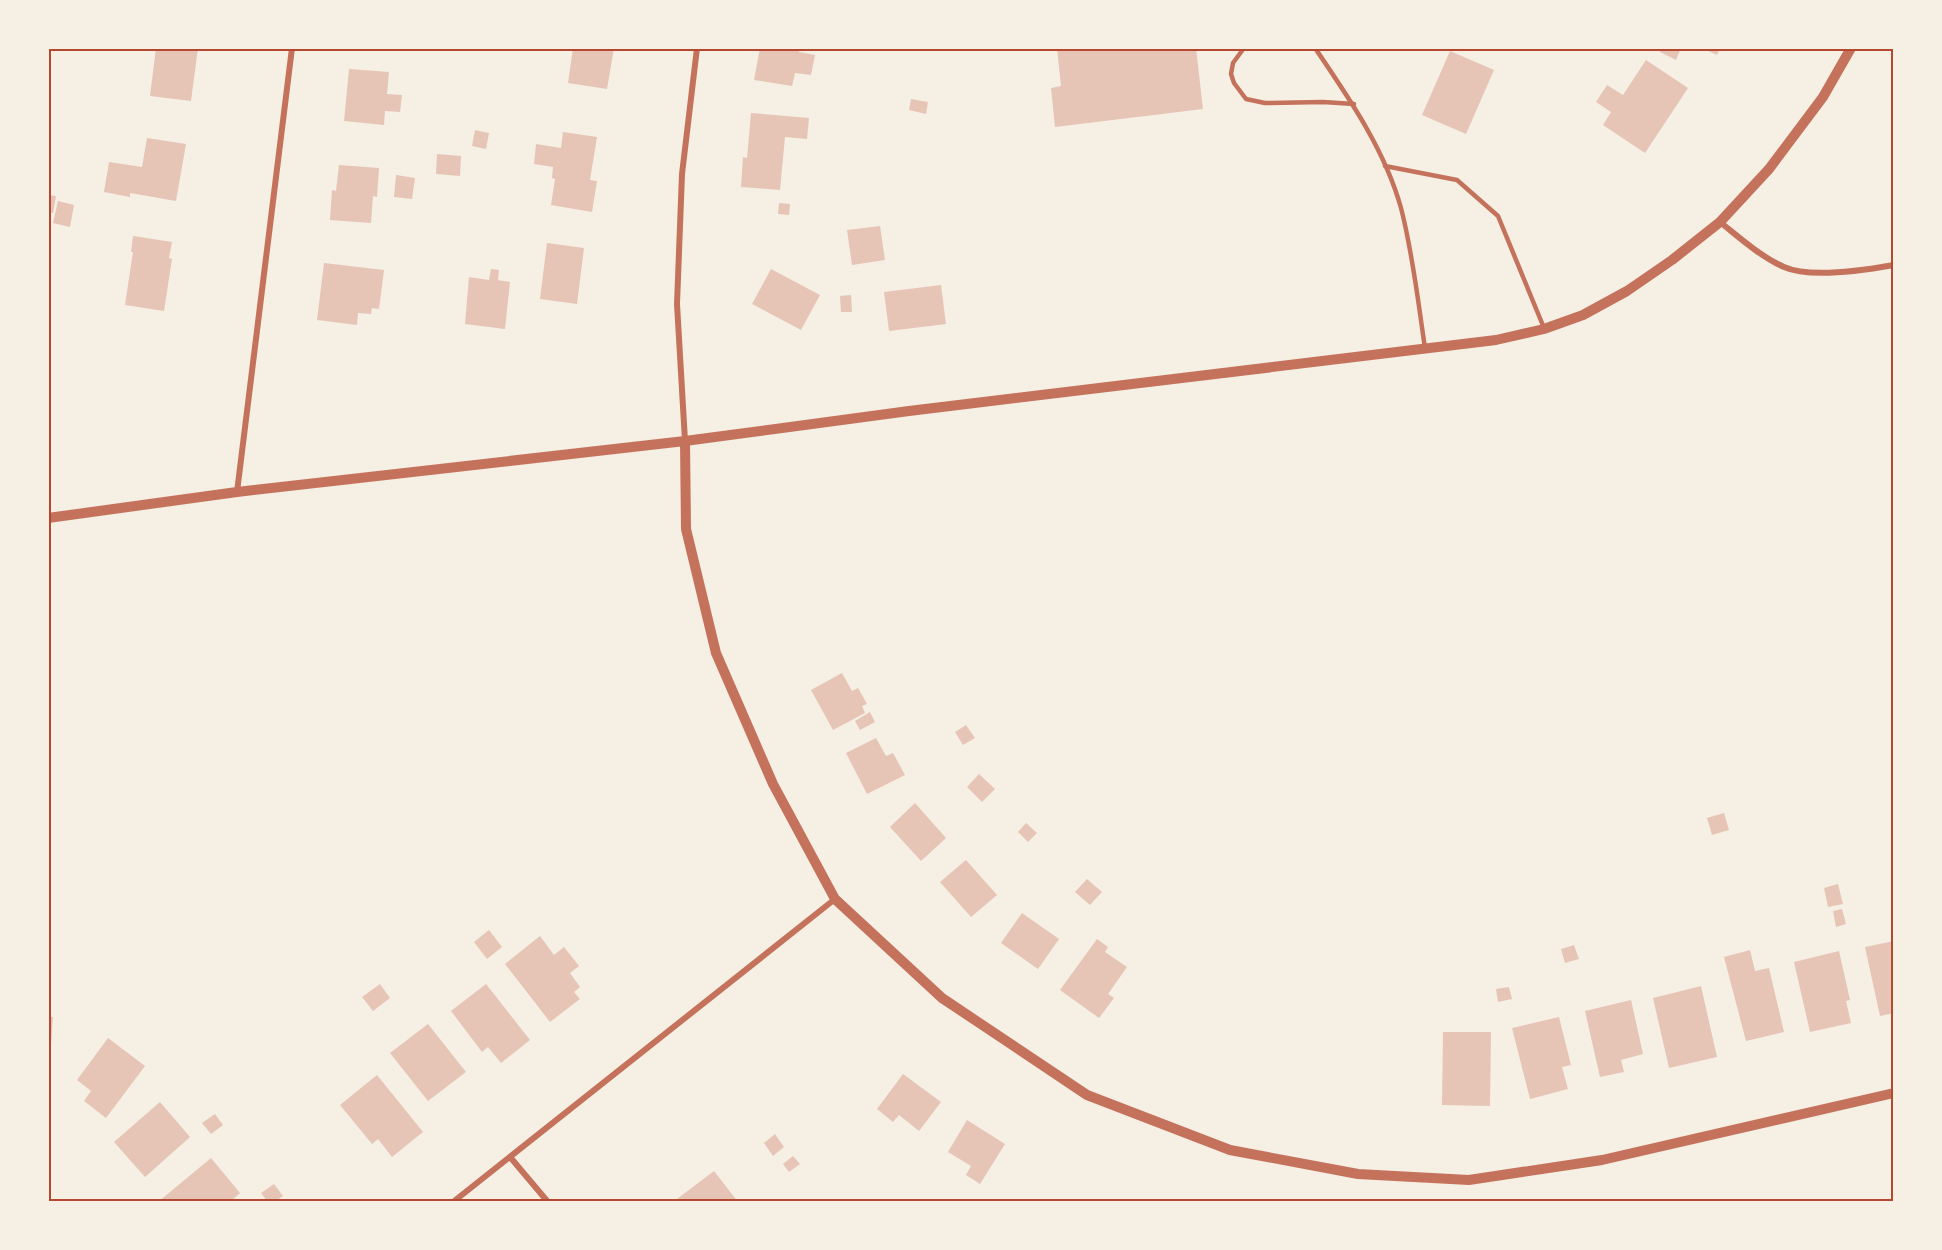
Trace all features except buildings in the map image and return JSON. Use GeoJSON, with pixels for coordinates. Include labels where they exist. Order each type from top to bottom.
{"type":"FeatureCollection","features":[{"type":"Feature","properties":{"kind":"street"},"geometry":{"type":"LineString","coordinates":[[237,492],[292,48]]}},
{"type":"Feature","properties":{"kind":"street"},"geometry":{"type":"LineString","coordinates":[[698,48],[682,174],[677,304],[685,441],[686,529],[716,654],[773,784],[835,900],[942,998],[1088,1095],[1230,1150],[1358,1174],[1469,1180],[1602,1160],[1894,1092]]}},
{"type":"Feature","properties":{"kind":"street"},"geometry":{"type":"LineString","coordinates":[[48,518],[237,492],[685,441],[1496,340],[1544,329],[1582,315],[1627,291],[1672,260],[1720,222],[1769,169],[1810,115],[1851,48]]}},
{"type":"Feature","properties":{"kind":"street"},"geometry":{"type":"LineString","coordinates":[[1720,222],[1769,259],[1786,268],[1825,272],[1854,271],[1894,265]]}},
{"type":"Feature","properties":{"kind":"street"},"geometry":{"type":"LineString","coordinates":[[453,1202],[835,900]]}},
{"type":"Feature","properties":{"kind":"street"},"geometry":{"type":"LineString","coordinates":[[510,1157],[548,1202]]}},
{"type":"Feature","properties":{"kind":"lane"},"geometry":{"type":"LineString","coordinates":[[1244,48],[1233,63],[1231,74],[1246,99],[1265,104],[1323,102],[1354,104]]}},
{"type":"Feature","properties":{"kind":"lane"},"geometry":{"type":"LineString","coordinates":[[1316,48],[1354,104],[1385,166],[1401,208],[1425,348]]}},
{"type":"Feature","properties":{"kind":"lane"},"geometry":{"type":"LineString","coordinates":[[1385,166],[1457,180],[1498,216],[1544,329]]}}]}
